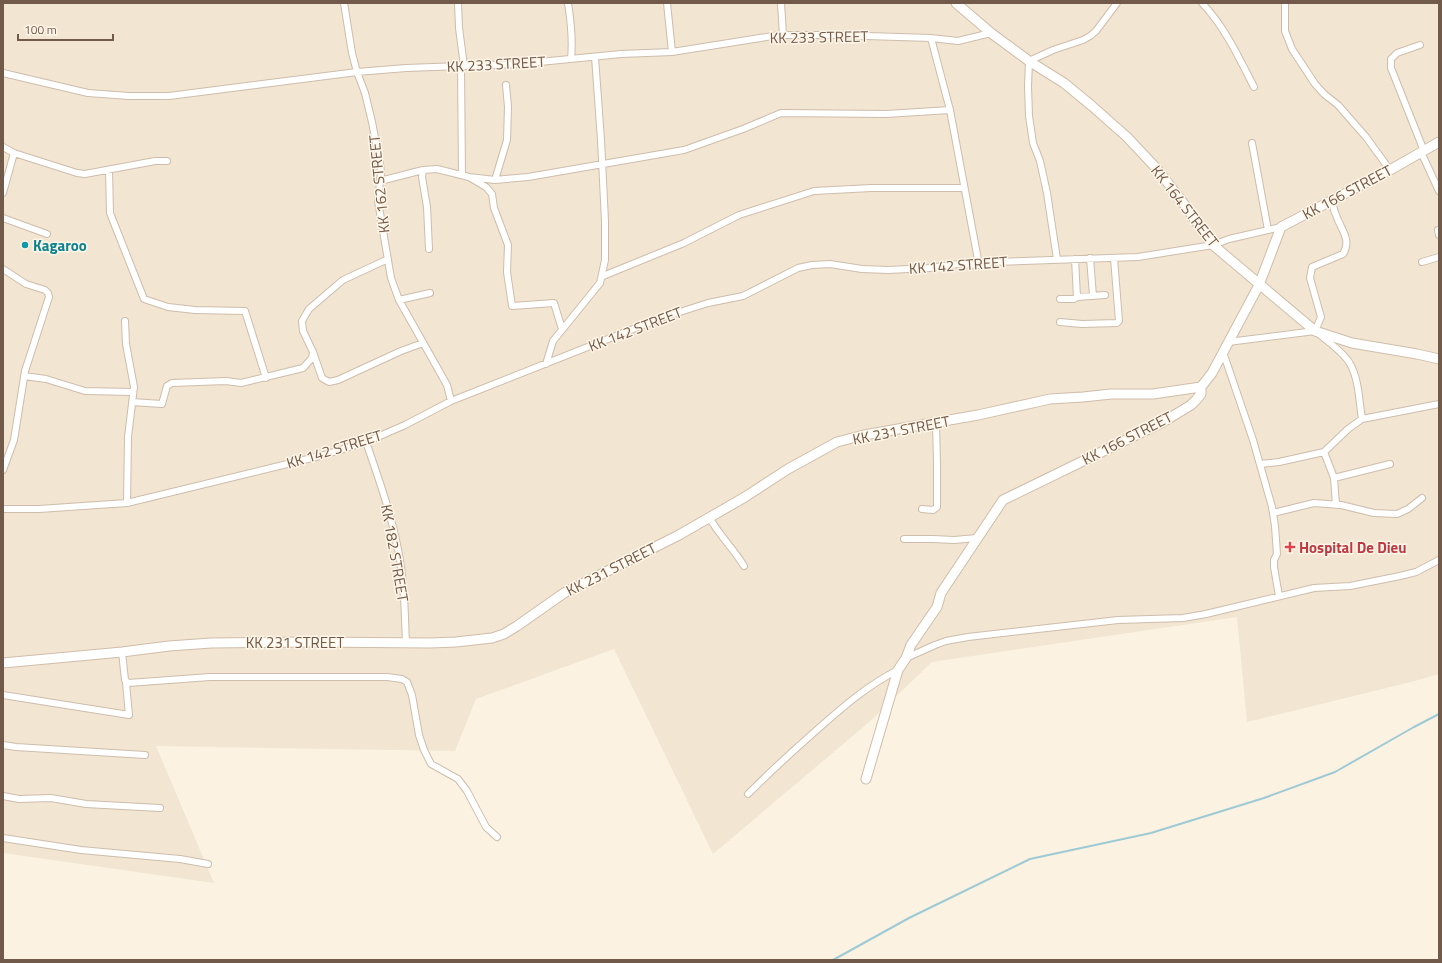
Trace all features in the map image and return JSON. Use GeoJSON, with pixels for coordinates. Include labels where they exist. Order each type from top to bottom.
{"type":"FeatureCollection","features":[{"type":"Feature","properties":{"kind":"street","name":"KK 162 STREET"},"geometry":{"type":"LineString","coordinates":[[344,3],[352,53],[365,93],[380,164],[378,201],[391,278],[399,300],[447,385],[451,401]]}},
{"type":"Feature","properties":{"kind":"street"},"geometry":{"type":"LineString","coordinates":[[458,3],[462,66],[462,175]]}},
{"type":"Feature","properties":{"kind":"street"},"geometry":{"type":"LineString","coordinates":[[568,3],[572,34],[572,59]]}},
{"type":"Feature","properties":{"kind":"street"},"geometry":{"type":"LineString","coordinates":[[667,3],[672,52]]}},
{"type":"Feature","properties":{"kind":"street"},"geometry":{"type":"LineString","coordinates":[[781,3],[784,35]]}},
{"type":"Feature","properties":{"kind":"street","name":"KK 164 STREET"},"geometry":{"type":"LineString","coordinates":[[956,3],[991,33],[1029,61],[1064,83],[1127,137],[1162,176],[1213,245],[1315,331],[1352,343],[1439,359]]}},
{"type":"Feature","properties":{"kind":"street"},"geometry":{"type":"LineString","coordinates":[[1057,259],[1047,193],[1040,161],[1033,143],[1029,116],[1029,61],[1053,50],[1084,40],[1096,31],[1117,3]]}},
{"type":"Feature","properties":{"kind":"street"},"geometry":{"type":"LineString","coordinates":[[1202,3],[1208,9],[1232,45],[1254,87]]}},
{"type":"Feature","properties":{"kind":"street"},"geometry":{"type":"LineString","coordinates":[[1285,3],[1285,31],[1292,49],[1315,84],[1324,94],[1338,105],[1366,137],[1390,170]]}},
{"type":"Feature","properties":{"kind":"street","name":"KK 233 STREET"},"geometry":{"type":"LineString","coordinates":[[3,73],[88,93],[129,96],[168,96],[357,72],[406,68],[519,64],[672,52],[784,35],[931,38],[958,41],[991,33]]}},
{"type":"Feature","properties":{"kind":"street"},"geometry":{"type":"LineString","coordinates":[[931,38],[950,110],[979,265]]}},
{"type":"Feature","properties":{"kind":"street"},"geometry":{"type":"LineString","coordinates":[[1420,45],[1397,53],[1391,60],[1391,68],[1439,191]]}},
{"type":"Feature","properties":{"kind":"street"},"geometry":{"type":"LineString","coordinates":[[546,364],[553,341],[600,283],[603,276],[605,260],[605,221],[595,57]]}},
{"type":"Feature","properties":{"kind":"street"},"geometry":{"type":"LineString","coordinates":[[495,180],[507,140],[508,107],[506,85]]}},
{"type":"Feature","properties":{"kind":"street"},"geometry":{"type":"LineString","coordinates":[[380,181],[423,170],[437,169],[470,177],[495,180],[528,177],[602,165],[684,150],[743,129],[781,112],[886,114],[950,110]]}},
{"type":"Feature","properties":{"kind":"street","name":"KK 166 STREET"},"geometry":{"type":"LineString","coordinates":[[866,779],[898,670],[906,658],[911,645],[937,607],[941,593],[1003,500],[1163,422],[1191,405],[1201,394],[1201,388],[1212,373],[1260,285],[1281,227],[1390,170],[1439,142]]}},
{"type":"Feature","properties":{"kind":"street"},"geometry":{"type":"LineString","coordinates":[[1252,144],[1268,230]]}},
{"type":"Feature","properties":{"kind":"street"},"geometry":{"type":"LineString","coordinates":[[3,147],[14,153],[77,173],[94,173],[155,161],[167,161]]}},
{"type":"Feature","properties":{"kind":"street"},"geometry":{"type":"LineString","coordinates":[[3,193],[14,153]]}},
{"type":"Feature","properties":{"kind":"street"},"geometry":{"type":"LineString","coordinates":[[109,170],[110,213],[144,299],[168,307],[195,310],[245,311],[266,378]]}},
{"type":"Feature","properties":{"kind":"street"},"geometry":{"type":"LineString","coordinates":[[423,170],[422,177],[427,207],[429,249]]}},
{"type":"Feature","properties":{"kind":"street"},"geometry":{"type":"LineString","coordinates":[[470,177],[486,186],[492,194],[494,208],[508,245],[507,272],[512,306],[554,303],[562,329]]}},
{"type":"Feature","properties":{"kind":"street"},"geometry":{"type":"LineString","coordinates":[[603,276],[684,243],[739,215],[814,191],[871,188],[964,188]]}},
{"type":"Feature","properties":{"kind":"street"},"geometry":{"type":"LineString","coordinates":[[1315,331],[1321,317],[1310,278],[1312,267],[1343,254],[1346,249],[1347,240],[1338,220],[1332,201]]}},
{"type":"Feature","properties":{"kind":"street"},"geometry":{"type":"LineString","coordinates":[[3,218],[47,234]]}},
{"type":"Feature","properties":{"kind":"street","name":"KK 142 STREET"},"geometry":{"type":"LineString","coordinates":[[3,509],[39,509],[127,503],[324,455],[366,442],[405,425],[451,401],[661,318],[694,307],[742,296],[798,268],[805,266],[830,264],[862,269],[888,270],[929,268],[959,264],[979,265],[993,262],[1138,257],[1213,245],[1229,239],[1281,227]]}},
{"type":"Feature","properties":{"kind":"street"},"geometry":{"type":"LineString","coordinates":[[1422,262],[1439,257]]}},
{"type":"Feature","properties":{"kind":"street"},"geometry":{"type":"LineString","coordinates":[[1090,258],[1093,296]]}},
{"type":"Feature","properties":{"kind":"street"},"geometry":{"type":"LineString","coordinates":[[1060,322],[1082,324],[1117,323],[1119,321],[1114,258]]}},
{"type":"Feature","properties":{"kind":"street"},"geometry":{"type":"LineString","coordinates":[[388,259],[343,280],[309,309],[302,321],[304,332],[322,378],[329,382],[338,380],[401,351],[423,343]]}},
{"type":"Feature","properties":{"kind":"street"},"geometry":{"type":"LineString","coordinates":[[1075,259],[1077,297]]}},
{"type":"Feature","properties":{"kind":"street"},"geometry":{"type":"LineString","coordinates":[[3,269],[26,284],[45,290],[49,297],[24,376],[14,440],[3,470]]}},
{"type":"Feature","properties":{"kind":"street"},"geometry":{"type":"LineString","coordinates":[[399,300],[430,293]]}},
{"type":"Feature","properties":{"kind":"street"},"geometry":{"type":"LineString","coordinates":[[1060,299],[1074,299],[1077,297],[1105,295]]}},
{"type":"Feature","properties":{"kind":"street"},"geometry":{"type":"LineString","coordinates":[[125,321],[126,344],[134,383],[128,437],[127,503]]}},
{"type":"Feature","properties":{"kind":"street"},"geometry":{"type":"LineString","coordinates":[[1228,342],[1315,331],[1349,362],[1354,373],[1362,419]]}},
{"type":"Feature","properties":{"kind":"street"},"geometry":{"type":"LineString","coordinates":[[132,402],[162,404],[167,386],[172,383],[226,381],[241,383],[303,368],[312,358],[312,352]]}},
{"type":"Feature","properties":{"kind":"street"},"geometry":{"type":"LineString","coordinates":[[1223,352],[1253,440],[1273,513],[1277,554],[1274,560],[1274,567],[1279,596]]}},
{"type":"Feature","properties":{"kind":"street"},"geometry":{"type":"LineString","coordinates":[[24,376],[46,379],[85,390],[133,392]]}},
{"type":"Feature","properties":{"kind":"street","name":"KK 231 STREET"},"geometry":{"type":"LineString","coordinates":[[3,663],[211,643],[406,643],[456,642],[492,638],[504,634],[564,592],[679,535],[745,497],[788,469],[837,442],[864,435],[978,415],[1050,399],[1111,394],[1153,394],[1201,388]]}},
{"type":"Feature","properties":{"kind":"street"},"geometry":{"type":"LineString","coordinates":[[1260,464],[1324,452],[1348,429],[1362,419],[1439,404]]}},
{"type":"Feature","properties":{"kind":"street"},"geometry":{"type":"LineString","coordinates":[[922,509],[933,510],[937,507],[936,423]]}},
{"type":"Feature","properties":{"kind":"street","name":"KK 182 STREET"},"geometry":{"type":"LineString","coordinates":[[366,442],[383,491],[395,536],[403,584],[406,643]]}},
{"type":"Feature","properties":{"kind":"street"},"geometry":{"type":"LineString","coordinates":[[1324,452],[1334,478],[1336,505]]}},
{"type":"Feature","properties":{"kind":"street"},"geometry":{"type":"LineString","coordinates":[[1334,478],[1390,464]]}},
{"type":"Feature","properties":{"kind":"street"},"geometry":{"type":"LineString","coordinates":[[1273,513],[1314,503],[1336,505],[1374,513],[1397,514],[1408,509],[1422,498]]}},
{"type":"Feature","properties":{"kind":"street"},"geometry":{"type":"LineString","coordinates":[[709,517],[716,529],[744,566]]}},
{"type":"Feature","properties":{"kind":"street"},"geometry":{"type":"LineString","coordinates":[[904,539],[954,540],[977,538]]}},
{"type":"Feature","properties":{"kind":"street"},"geometry":{"type":"LineString","coordinates":[[906,658],[934,645],[968,637],[1118,620],[1183,618],[1206,614],[1314,588],[1350,586],[1400,576],[1416,572],[1439,560]]}},
{"type":"Feature","properties":{"kind":"street"},"geometry":{"type":"LineString","coordinates":[[3,695],[129,715],[122,652]]}},
{"type":"Feature","properties":{"kind":"street"},"geometry":{"type":"LineString","coordinates":[[748,794],[779,763],[853,698],[898,670]]}},
{"type":"Feature","properties":{"kind":"street"},"geometry":{"type":"LineString","coordinates":[[126,683],[210,677],[387,677],[402,679],[407,682],[412,695],[419,735],[431,764],[458,779],[467,791],[486,827],[497,837]]}},
{"type":"Feature","properties":{"kind":"street"},"geometry":{"type":"LineString","coordinates":[[3,745],[24,748],[145,755]]}},
{"type":"Feature","properties":{"kind":"street"},"geometry":{"type":"LineString","coordinates":[[3,796],[19,799],[51,798],[86,804],[160,808]]}},
{"type":"Feature","properties":{"kind":"street"},"geometry":{"type":"LineString","coordinates":[[3,838],[81,850],[180,859],[208,864]]}},
{"type":"Feature","properties":{"kind":"shaded area"},"geometry":{"type":"Polygon","coordinates":[[[3,3],[1439,3],[1439,674],[1247,722],[1237,617],[932,662],[868,723],[713,854],[614,649],[476,699],[455,751],[156,746],[214,883],[3,853],[3,3]]]}},
{"type":"Feature","properties":{"kind":"waterway"},"geometry":{"type":"LineString","coordinates":[[833,960],[909,918],[1030,859],[1151,833],[1264,798],[1335,772],[1439,714]]}},
{"type":"Feature","properties":{"kind":"place","name":"Kagaroo"},"geometry":{"type":"Point","coordinates":[25,245]}},
{"type":"Feature","properties":{"kind":"place","name":"Hospital De Dieu"},"geometry":{"type":"Point","coordinates":[1290,547]}}]}
